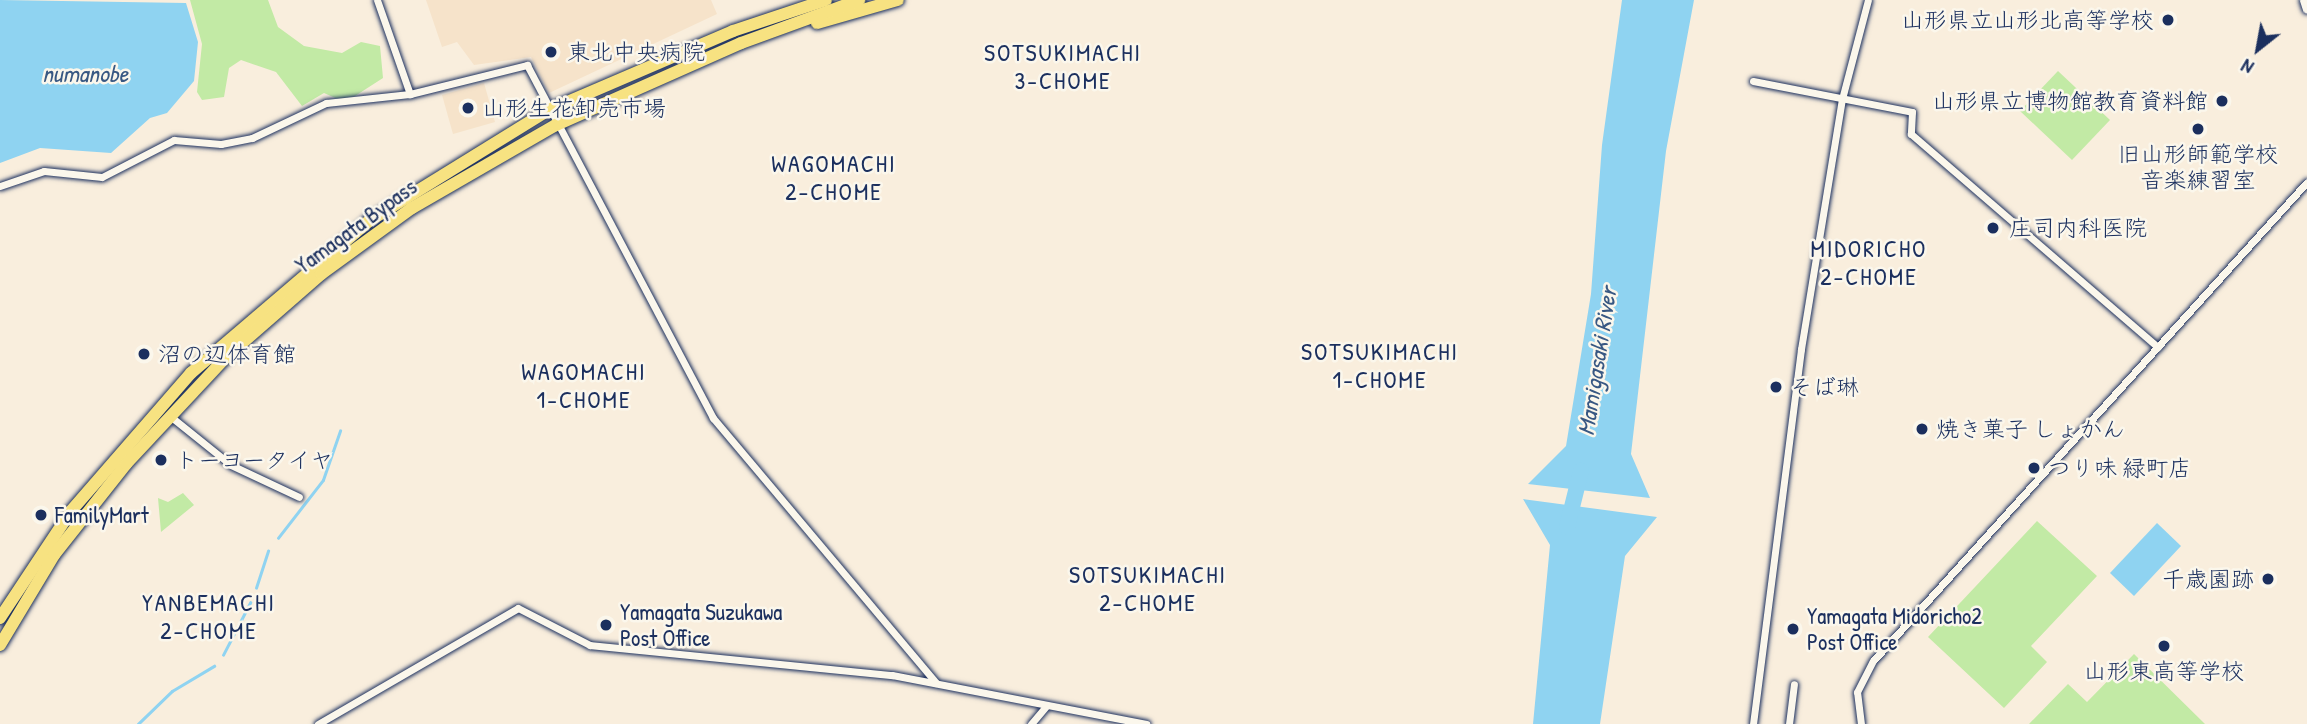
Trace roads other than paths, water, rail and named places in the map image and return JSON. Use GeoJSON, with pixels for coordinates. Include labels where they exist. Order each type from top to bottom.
{"type":"FeatureCollection","features":[{"type":"Feature","properties":{"kind":"highway"},"geometry":{"type":"LineString","coordinates":[[733,30],[801,0]]}},
{"type":"Feature","properties":{"kind":"highway","name":"Yamagata Bypass"},"geometry":{"type":"LineString","coordinates":[[0,618],[71,511],[221,345],[311,265],[416,187],[549,110],[733,30],[825,0]]}},
{"type":"Feature","properties":{"kind":"highway","name":"Yamagata Bypass"},"geometry":{"type":"LineString","coordinates":[[0,645],[77,523],[169,415],[321,274],[412,208],[556,125],[741,43],[859,0]]}},
{"type":"Feature","properties":{"kind":"highway"},"geometry":{"type":"LineString","coordinates":[[741,43],[898,0]]}},
{"type":"Feature","properties":{"kind":"street"},"geometry":{"type":"LineString","coordinates":[[377,0],[410,94]]}},
{"type":"Feature","properties":{"kind":"street"},"geometry":{"type":"LineString","coordinates":[[1753,724],[1765,674],[1801,349],[1842,99],[1868,0]]}},
{"type":"Feature","properties":{"kind":"street"},"geometry":{"type":"LineString","coordinates":[[2304,0],[2307,9]]}},
{"type":"Feature","properties":{"kind":"street"},"geometry":{"type":"LineString","coordinates":[[0,186],[44,171],[102,177],[174,140],[221,144],[252,138],[326,103],[410,94],[527,65],[556,125],[713,418],[936,683]]}},
{"type":"Feature","properties":{"kind":"street"},"geometry":{"type":"LineString","coordinates":[[1753,81],[1912,112],[1911,134],[2158,347]]}},
{"type":"Feature","properties":{"kind":"street"},"geometry":{"type":"LineString","coordinates":[[1861,724],[1857,692],[1873,661],[2307,183]]}},
{"type":"Feature","properties":{"kind":"street"},"geometry":{"type":"LineString","coordinates":[[169,415],[231,465],[299,497]]}},
{"type":"Feature","properties":{"kind":"street"},"geometry":{"type":"LineString","coordinates":[[318,724],[518,608],[590,645],[936,683],[1146,724]]}},
{"type":"Feature","properties":{"kind":"street"},"geometry":{"type":"LineString","coordinates":[[1788,724],[1794,684]]}},
{"type":"Feature","properties":{"kind":"street"},"geometry":{"type":"LineString","coordinates":[[1031,724],[1046,706]]}},
{"type":"Feature","properties":{"kind":"water","name":"numanobe"},"geometry":{"type":"Polygon","coordinates":[[[0,0],[186,3],[198,42],[194,81],[167,113],[150,118],[111,153],[40,148],[0,163],[0,0]]]}},
{"type":"Feature","properties":{"kind":"water"},"geometry":{"type":"Polygon","coordinates":[[[1622,0],[1694,0],[1666,151],[1631,454],[1650,498],[1528,484],[1566,446],[1591,294],[1602,145],[1622,0]]]}},
{"type":"Feature","properties":{"kind":"water"},"geometry":{"type":"Polygon","coordinates":[[[1523,499],[1657,517],[1625,556],[1600,724],[1533,724],[1550,545],[1523,499]]]}},
{"type":"Feature","properties":{"kind":"water"},"geometry":{"type":"Polygon","coordinates":[[[2157,523],[2181,546],[2134,596],[2110,573],[2157,523]]]}},
{"type":"Feature","properties":{"kind":"waterway"},"geometry":{"type":"LineString","coordinates":[[278,538],[323,480],[340,431]]}},
{"type":"Feature","properties":{"kind":"waterway","name":"Mamigasaki River"},"geometry":{"type":"LineString","coordinates":[[1567,527],[1581,471]]}},
{"type":"Feature","properties":{"kind":"waterway"},"geometry":{"type":"LineString","coordinates":[[256,588],[268,551]]}},
{"type":"Feature","properties":{"kind":"waterway"},"geometry":{"type":"LineString","coordinates":[[223,655],[250,603]]}},
{"type":"Feature","properties":{"kind":"waterway"},"geometry":{"type":"LineString","coordinates":[[138,724],[172,691],[214,666]]}},
{"type":"Feature","properties":{"kind":"place","name":"山形県立山形北高等学校"},"geometry":{"type":"Point","coordinates":[2168,20]}},
{"type":"Feature","properties":{"kind":"place","name":"東北中央病院"},"geometry":{"type":"Point","coordinates":[551,52]}},
{"type":"Feature","properties":{"kind":"place","name":"山形県立博物館教育資料館"},"geometry":{"type":"Point","coordinates":[2222,101]}},
{"type":"Feature","properties":{"kind":"place","name":"山形生花卸売市場"},"geometry":{"type":"Point","coordinates":[468,108]}},
{"type":"Feature","properties":{"kind":"place","name":"旧山形師範学校 音楽練習室"},"geometry":{"type":"Point","coordinates":[2198,129]}},
{"type":"Feature","properties":{"kind":"place","name":"庄司内科医院"},"geometry":{"type":"Point","coordinates":[1993,228]}},
{"type":"Feature","properties":{"kind":"place","name":"沼の辺体育館"},"geometry":{"type":"Point","coordinates":[144,354]}},
{"type":"Feature","properties":{"kind":"place","name":"そば琳"},"geometry":{"type":"Point","coordinates":[1776,387]}},
{"type":"Feature","properties":{"kind":"place","name":"焼き菓子 しょかん"},"geometry":{"type":"Point","coordinates":[1922,429]}},
{"type":"Feature","properties":{"kind":"place","name":"トーヨータイヤ"},"geometry":{"type":"Point","coordinates":[161,460]}},
{"type":"Feature","properties":{"kind":"place","name":"つり味 緑町店"},"geometry":{"type":"Point","coordinates":[2034,468]}},
{"type":"Feature","properties":{"kind":"place","name":"FamilyMart"},"geometry":{"type":"Point","coordinates":[41,515]}},
{"type":"Feature","properties":{"kind":"place","name":"千歳園跡"},"geometry":{"type":"Point","coordinates":[2268,579]}},
{"type":"Feature","properties":{"kind":"place","name":"Yamagata Suzukawa Post Office"},"geometry":{"type":"Point","coordinates":[606,625]}},
{"type":"Feature","properties":{"kind":"place","name":"Yamagata Midoricho2 Post Office"},"geometry":{"type":"Point","coordinates":[1793,629]}},
{"type":"Feature","properties":{"kind":"place","name":"山形東高等学校"},"geometry":{"type":"Point","coordinates":[2164,646]}},
{"type":"Feature","properties":{"kind":"district","name":"SOTSUKIMACHI 3-CHOME"},"geometry":{"type":"Point","coordinates":[1063,67]}},
{"type":"Feature","properties":{"kind":"district","name":"WAGOMACHI 2-CHOME"},"geometry":{"type":"Point","coordinates":[834,178]}},
{"type":"Feature","properties":{"kind":"district","name":"MIDORICHO 2-CHOME"},"geometry":{"type":"Point","coordinates":[1869,263]}},
{"type":"Feature","properties":{"kind":"district","name":"SOTSUKIMACHI 1-CHOME"},"geometry":{"type":"Point","coordinates":[1380,366]}},
{"type":"Feature","properties":{"kind":"district","name":"WAGOMACHI 1-CHOME"},"geometry":{"type":"Point","coordinates":[584,386]}},
{"type":"Feature","properties":{"kind":"district","name":"SOTSUKIMACHI 2-CHOME"},"geometry":{"type":"Point","coordinates":[1148,589]}},
{"type":"Feature","properties":{"kind":"district","name":"YANBEMACHI 2-CHOME"},"geometry":{"type":"Point","coordinates":[209,617]}}]}
